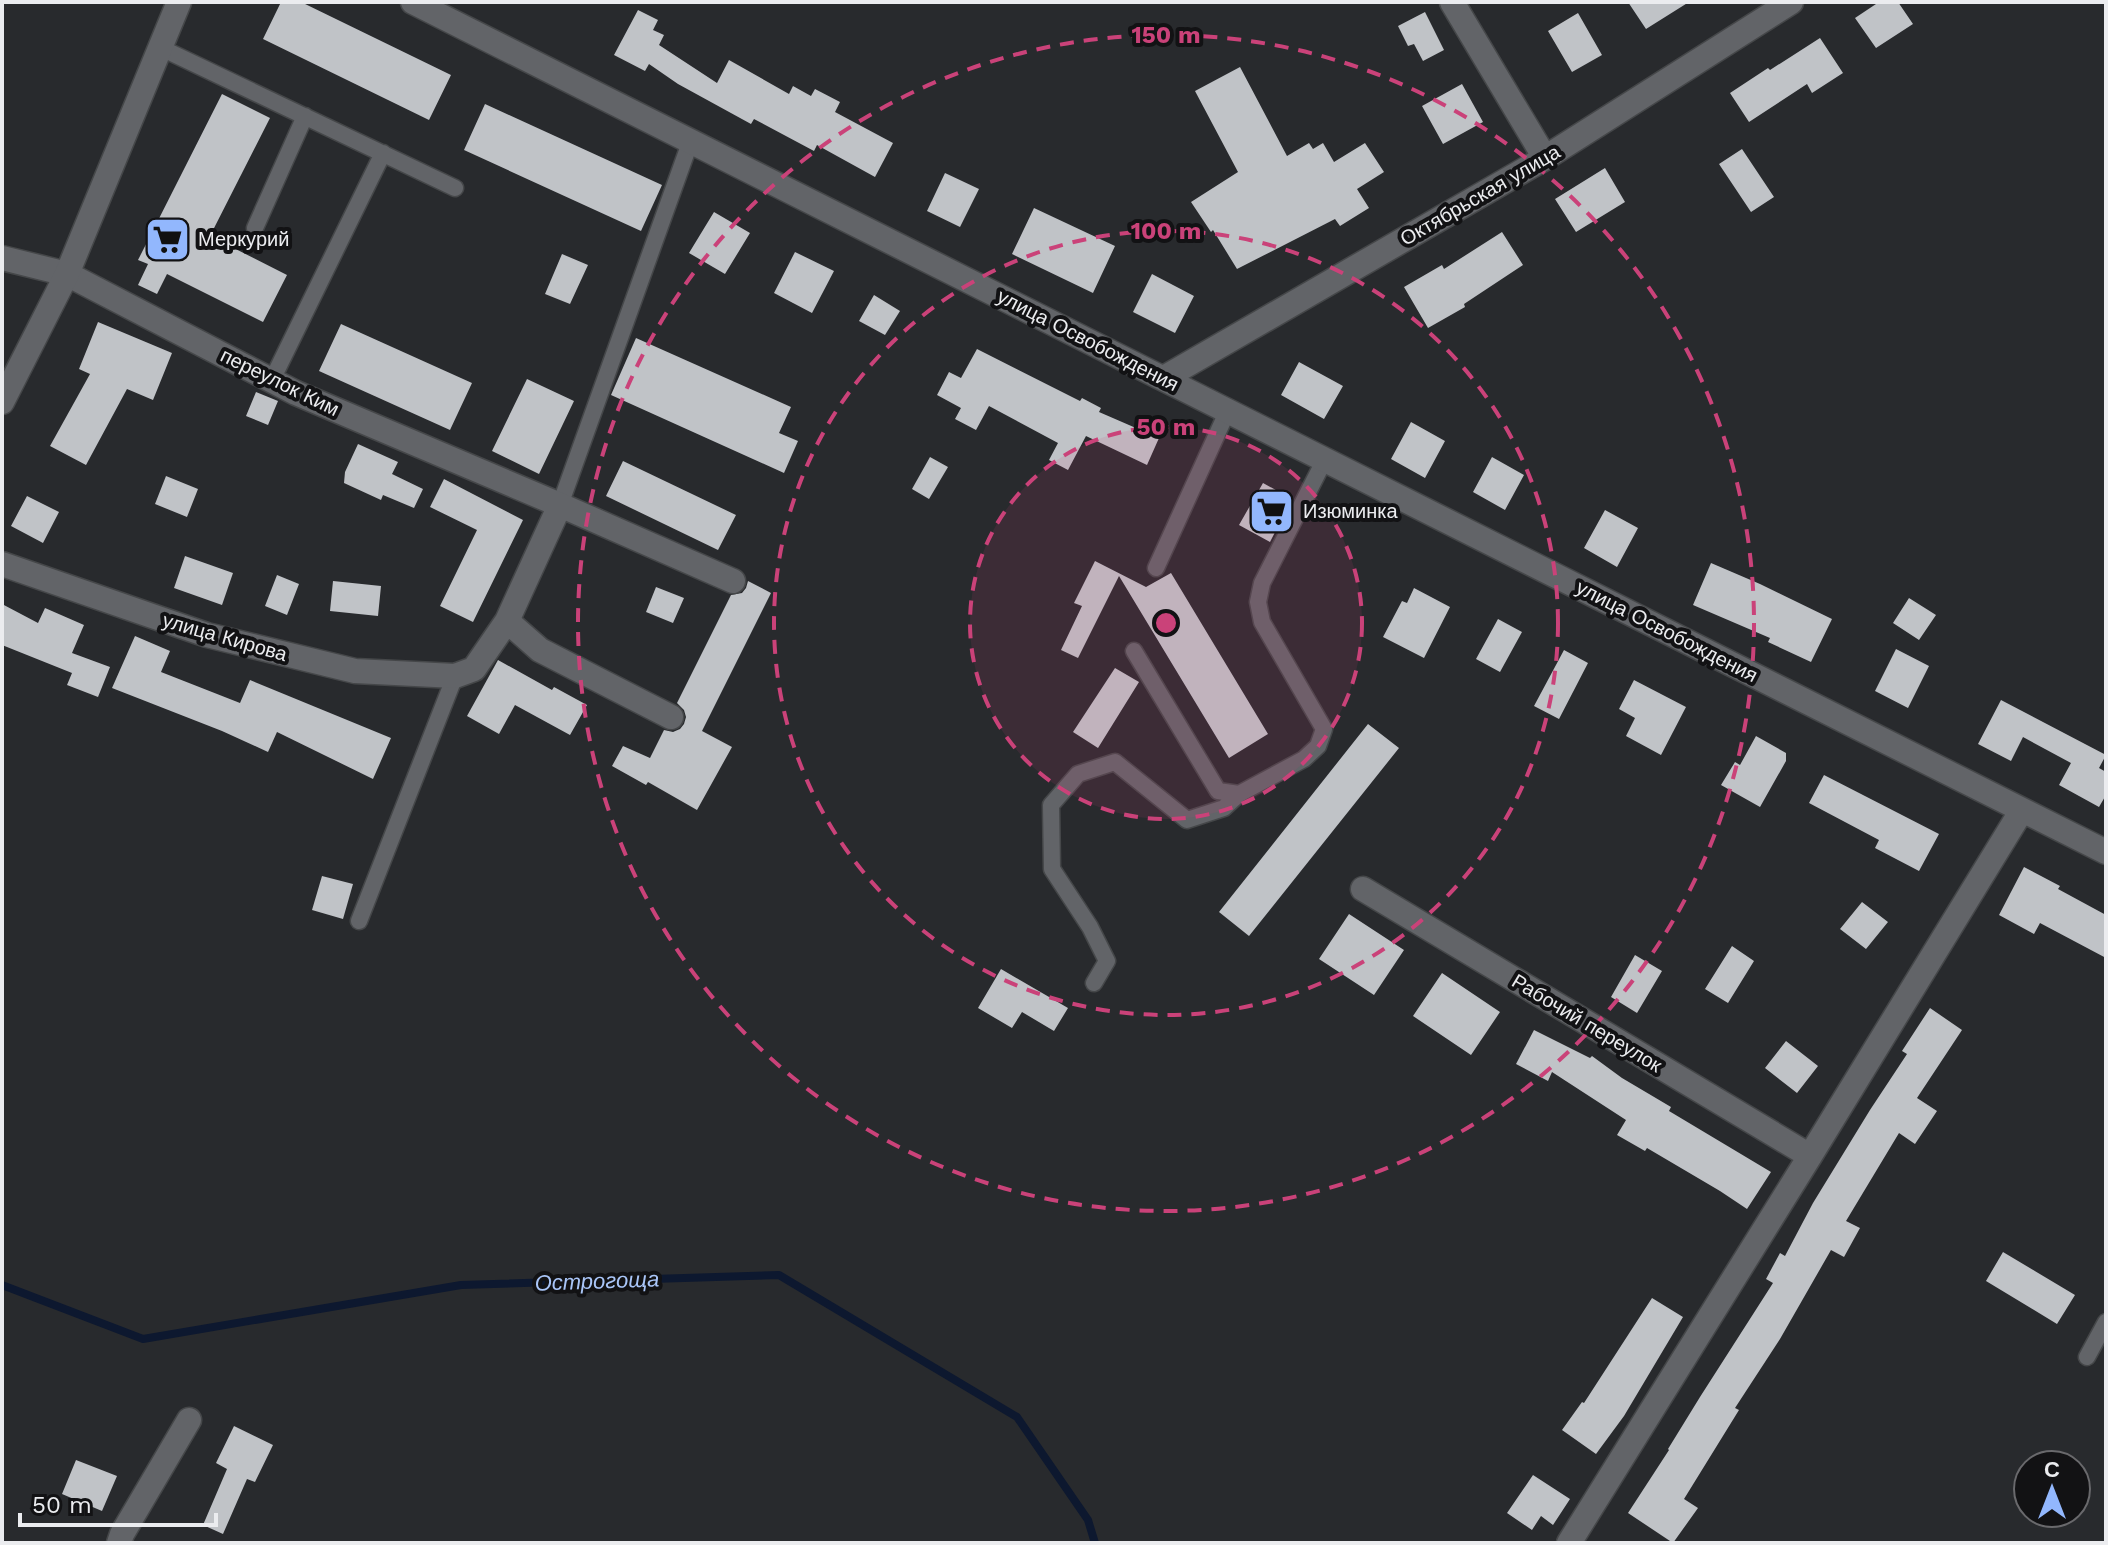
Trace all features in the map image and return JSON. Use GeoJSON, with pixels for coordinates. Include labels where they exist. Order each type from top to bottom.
{"type":"FeatureCollection","features":[{"type":"Feature","properties":{"kind":"street"},"geometry":{"type":"LineString","coordinates":[[2,402],[67,274],[179,2]]}},
{"type":"Feature","properties":{"kind":"street","name":"улица Освобождения"},"geometry":{"type":"LineString","coordinates":[[413,2],[2106,852]]}},
{"type":"Feature","properties":{"kind":"street"},"geometry":{"type":"LineString","coordinates":[[1452,2],[1545,158]]}},
{"type":"Feature","properties":{"kind":"street","name":"Октябрьская улица"},"geometry":{"type":"LineString","coordinates":[[1164,378],[1545,158],[1791,2]]}},
{"type":"Feature","properties":{"kind":"street","name":"переулок Ким"},"geometry":{"type":"LineString","coordinates":[[2,258],[67,274],[296,393],[733,581]]}},
{"type":"Feature","properties":{"kind":"street"},"geometry":{"type":"LineString","coordinates":[[455,676],[474,669],[507,621],[560,505]]}},
{"type":"Feature","properties":{"kind":"street","name":"улица Кирова"},"geometry":{"type":"LineString","coordinates":[[2,564],[207,635],[355,671],[455,676]]}},
{"type":"Feature","properties":{"kind":"street"},"geometry":{"type":"LineString","coordinates":[[507,621],[540,650],[671,717]]}},
{"type":"Feature","properties":{"kind":"street"},"geometry":{"type":"LineString","coordinates":[[1569,1543],[2022,810]]}},
{"type":"Feature","properties":{"kind":"street","name":"Рабочий переулок"},"geometry":{"type":"LineString","coordinates":[[1363,889],[1810,1156]]}},
{"type":"Feature","properties":{"kind":"street"},"geometry":{"type":"LineString","coordinates":[[119,1543],[189,1420]]}},
{"type":"Feature","properties":{"kind":"lane"},"geometry":{"type":"LineString","coordinates":[[159,47],[455,188]]}},
{"type":"Feature","properties":{"kind":"lane"},"geometry":{"type":"LineString","coordinates":[[255,228],[305,116]]}},
{"type":"Feature","properties":{"kind":"lane"},"geometry":{"type":"LineString","coordinates":[[560,505],[691,140]]}},
{"type":"Feature","properties":{"kind":"lane"},"geometry":{"type":"LineString","coordinates":[[272,380],[383,153]]}},
{"type":"Feature","properties":{"kind":"lane"},"geometry":{"type":"LineString","coordinates":[[1156,568],[1228,410]]}},
{"type":"Feature","properties":{"kind":"lane"},"geometry":{"type":"LineString","coordinates":[[1094,983],[1107,961],[1090,927],[1052,869],[1051,805],[1078,774],[1115,762],[1187,820],[1224,808],[1239,794],[1304,759],[1318,746],[1324,729],[1262,622],[1258,602],[1262,583],[1325,459]]}},
{"type":"Feature","properties":{"kind":"lane"},"geometry":{"type":"LineString","coordinates":[[1134,651],[1218,791],[1239,794]]}},
{"type":"Feature","properties":{"kind":"lane"},"geometry":{"type":"LineString","coordinates":[[359,921],[455,676]]}},
{"type":"Feature","properties":{"kind":"lane"},"geometry":{"type":"LineString","coordinates":[[2087,1357],[2106,1322]]}},
{"type":"Feature","properties":{"kind":"building"},"geometry":{"type":"Polygon","coordinates":[[[281,2],[301,2],[451,75],[429,120],[263,39],[281,2]]]}},
{"type":"Feature","properties":{"kind":"building"},"geometry":{"type":"Polygon","coordinates":[[[1628,2],[1689,2],[1646,29],[1628,2]]]}},
{"type":"Feature","properties":{"kind":"building"},"geometry":{"type":"Polygon","coordinates":[[[1879,2],[1898,2],[1913,24],[1876,48],[1855,18],[1879,2]]]}},
{"type":"Feature","properties":{"kind":"building"},"geometry":{"type":"Polygon","coordinates":[[[638,10],[658,20],[653,30],[664,35],[659,45],[717,83],[729,60],[789,94],[793,86],[811,96],[815,89],[840,102],[835,112],[893,143],[875,177],[817,145],[814,151],[754,119],[751,124],[678,84],[649,64],[645,71],[614,55],[638,10]]]}},
{"type":"Feature","properties":{"kind":"building"},"geometry":{"type":"Polygon","coordinates":[[[1425,12],[1444,50],[1423,61],[1414,44],[1408,46],[1398,26],[1425,12]]]}},
{"type":"Feature","properties":{"kind":"building"},"geometry":{"type":"Polygon","coordinates":[[[1578,13],[1602,55],[1572,72],[1548,31],[1578,13]]]}},
{"type":"Feature","properties":{"kind":"building"},"geometry":{"type":"Polygon","coordinates":[[[1820,38],[1843,73],[1812,93],[1807,84],[1749,122],[1730,93],[1820,38]]]}},
{"type":"Feature","properties":{"kind":"building"},"geometry":{"type":"Polygon","coordinates":[[[1240,67],[1287,156],[1309,143],[1313,149],[1323,143],[1334,162],[1365,143],[1384,172],[1357,189],[1369,208],[1340,226],[1335,219],[1237,269],[1191,202],[1238,172],[1195,91],[1240,67]]]}},
{"type":"Feature","properties":{"kind":"building"},"geometry":{"type":"Polygon","coordinates":[[[1462,84],[1483,122],[1443,144],[1422,106],[1462,84]]]}},
{"type":"Feature","properties":{"kind":"building"},"geometry":{"type":"Polygon","coordinates":[[[222,94],[270,118],[210,236],[287,275],[263,322],[167,274],[157,294],[138,285],[148,264],[138,260],[222,94]]]}},
{"type":"Feature","properties":{"kind":"building"},"geometry":{"type":"Polygon","coordinates":[[[485,104],[662,185],[641,231],[464,150],[485,104]]]}},
{"type":"Feature","properties":{"kind":"building"},"geometry":{"type":"Polygon","coordinates":[[[1742,149],[1774,197],[1751,212],[1719,164],[1742,149]]]}},
{"type":"Feature","properties":{"kind":"building"},"geometry":{"type":"Polygon","coordinates":[[[1605,168],[1625,202],[1576,232],[1555,199],[1605,168]]]}},
{"type":"Feature","properties":{"kind":"building"},"geometry":{"type":"Polygon","coordinates":[[[945,173],[979,189],[960,227],[927,211],[945,173]]]}},
{"type":"Feature","properties":{"kind":"building"},"geometry":{"type":"Polygon","coordinates":[[[1034,208],[1115,246],[1093,293],[1012,254],[1034,208]]]}},
{"type":"Feature","properties":{"kind":"building"},"geometry":{"type":"Polygon","coordinates":[[[714,212],[750,233],[725,274],[689,253],[714,212]]]}},
{"type":"Feature","properties":{"kind":"building"},"geometry":{"type":"Polygon","coordinates":[[[1502,232],[1523,265],[1464,304],[1465,307],[1428,328],[1404,287],[1442,265],[1444,269],[1502,232]]]}},
{"type":"Feature","properties":{"kind":"building"},"geometry":{"type":"Polygon","coordinates":[[[795,252],[834,271],[812,313],[774,293],[795,252]]]}},
{"type":"Feature","properties":{"kind":"building"},"geometry":{"type":"Polygon","coordinates":[[[562,254],[588,265],[570,304],[545,294],[562,254]]]}},
{"type":"Feature","properties":{"kind":"building"},"geometry":{"type":"Polygon","coordinates":[[[1152,274],[1194,296],[1175,333],[1133,312],[1152,274]]]}},
{"type":"Feature","properties":{"kind":"building"},"geometry":{"type":"Polygon","coordinates":[[[874,295],[900,311],[885,335],[859,321],[874,295]]]}},
{"type":"Feature","properties":{"kind":"building"},"geometry":{"type":"Polygon","coordinates":[[[98,322],[172,353],[153,400],[127,389],[86,465],[50,446],[90,374],[79,369],[98,322]]]}},
{"type":"Feature","properties":{"kind":"building"},"geometry":{"type":"Polygon","coordinates":[[[341,324],[472,383],[450,430],[319,371],[341,324]]]}},
{"type":"Feature","properties":{"kind":"building"},"geometry":{"type":"Polygon","coordinates":[[[636,338],[791,407],[779,433],[798,441],[784,473],[611,395],[636,338]]]}},
{"type":"Feature","properties":{"kind":"building"},"geometry":{"type":"Polygon","coordinates":[[[977,349],[1080,401],[1082,398],[1101,408],[1099,412],[1159,438],[1147,465],[1086,436],[1068,470],[1049,460],[1058,443],[989,406],[976,430],[955,419],[961,408],[937,395],[949,372],[961,378],[977,349]]]}},
{"type":"Feature","properties":{"kind":"building"},"geometry":{"type":"Polygon","coordinates":[[[1299,362],[1343,386],[1324,419],[1281,395],[1299,362]]]}},
{"type":"Feature","properties":{"kind":"building"},"geometry":{"type":"Polygon","coordinates":[[[527,379],[574,401],[539,474],[492,451],[527,379]]]}},
{"type":"Feature","properties":{"kind":"building"},"geometry":{"type":"Polygon","coordinates":[[[256,392],[278,401],[268,425],[246,416],[256,392]]]}},
{"type":"Feature","properties":{"kind":"building"},"geometry":{"type":"Polygon","coordinates":[[[1411,422],[1445,441],[1425,478],[1391,459],[1411,422]]]}},
{"type":"Feature","properties":{"kind":"building"},"geometry":{"type":"Polygon","coordinates":[[[358,444],[398,462],[392,474],[423,489],[414,508],[383,495],[381,500],[344,483],[345,472],[358,444]]]}},
{"type":"Feature","properties":{"kind":"building"},"geometry":{"type":"Polygon","coordinates":[[[930,457],[948,467],[929,499],[912,489],[930,457]]]}},
{"type":"Feature","properties":{"kind":"building"},"geometry":{"type":"Polygon","coordinates":[[[1492,457],[1524,475],[1505,510],[1473,492],[1492,457]]]}},
{"type":"Feature","properties":{"kind":"building"},"geometry":{"type":"Polygon","coordinates":[[[623,461],[736,515],[718,550],[606,496],[623,461]]]}},
{"type":"Feature","properties":{"kind":"building"},"geometry":{"type":"Polygon","coordinates":[[[166,476],[198,489],[187,517],[155,504],[166,476]]]}},
{"type":"Feature","properties":{"kind":"building"},"geometry":{"type":"Polygon","coordinates":[[[444,479],[523,520],[473,622],[440,606],[477,530],[430,507],[444,479]]]}},
{"type":"Feature","properties":{"kind":"building"},"geometry":{"type":"Polygon","coordinates":[[[1263,483],[1292,499],[1270,542],[1239,525],[1263,483]]]}},
{"type":"Feature","properties":{"kind":"building"},"geometry":{"type":"Polygon","coordinates":[[[27,496],[59,512],[43,543],[11,526],[27,496]]]}},
{"type":"Feature","properties":{"kind":"building"},"geometry":{"type":"Polygon","coordinates":[[[1605,510],[1638,528],[1617,567],[1584,548],[1605,510]]]}},
{"type":"Feature","properties":{"kind":"building"},"geometry":{"type":"Polygon","coordinates":[[[185,556],[233,573],[222,605],[174,588],[185,556]]]}},
{"type":"Feature","properties":{"kind":"building"},"geometry":{"type":"Polygon","coordinates":[[[1095,561],[1146,587],[1171,573],[1268,734],[1229,758],[1119,576],[1078,658],[1061,650],[1082,606],[1074,603],[1095,561]]]}},
{"type":"Feature","properties":{"kind":"building"},"geometry":{"type":"Polygon","coordinates":[[[1711,563],[1832,619],[1811,662],[1768,642],[1770,638],[1693,605],[1711,563]]]}},
{"type":"Feature","properties":{"kind":"building"},"geometry":{"type":"Polygon","coordinates":[[[277,575],[299,584],[287,615],[265,606],[277,575]]]}},
{"type":"Feature","properties":{"kind":"building"},"geometry":{"type":"Polygon","coordinates":[[[333,581],[381,586],[378,616],[330,611],[333,581]]]}},
{"type":"Feature","properties":{"kind":"building"},"geometry":{"type":"Polygon","coordinates":[[[748,581],[771,593],[702,731],[732,747],[697,810],[612,766],[623,746],[650,758],[664,730],[673,732],[684,724],[684,710],[677,703],[731,595],[742,593],[748,581]]]}},
{"type":"Feature","properties":{"kind":"building"},"geometry":{"type":"Polygon","coordinates":[[[656,587],[684,598],[673,623],[646,612],[656,587]]]}},
{"type":"Feature","properties":{"kind":"building"},"geometry":{"type":"Polygon","coordinates":[[[1414,588],[1450,607],[1424,658],[1383,637],[1402,601],[1407,603],[1414,588]]]}},
{"type":"Feature","properties":{"kind":"building"},"geometry":{"type":"Polygon","coordinates":[[[1909,598],[1936,615],[1919,640],[1893,623],[1909,598]]]}},
{"type":"Feature","properties":{"kind":"building"},"geometry":{"type":"Polygon","coordinates":[[[2,604],[38,623],[45,608],[84,625],[72,653],[110,667],[98,697],[67,685],[72,673],[2,645],[2,604]]]}},
{"type":"Feature","properties":{"kind":"building"},"geometry":{"type":"Polygon","coordinates":[[[1498,619],[1522,632],[1500,672],[1476,659],[1498,619]]]}},
{"type":"Feature","properties":{"kind":"building"},"geometry":{"type":"Polygon","coordinates":[[[135,636],[170,651],[161,672],[240,703],[250,680],[391,738],[373,779],[277,732],[268,752],[112,688],[135,636]]]}},
{"type":"Feature","properties":{"kind":"building"},"geometry":{"type":"Polygon","coordinates":[[[1896,649],[1929,666],[1908,708],[1875,691],[1896,649]]]}},
{"type":"Feature","properties":{"kind":"building"},"geometry":{"type":"Polygon","coordinates":[[[1564,650],[1588,663],[1559,719],[1534,706],[1564,650]]]}},
{"type":"Feature","properties":{"kind":"building"},"geometry":{"type":"Polygon","coordinates":[[[498,660],[552,690],[554,687],[587,705],[570,735],[515,705],[499,734],[467,716],[498,660]]]}},
{"type":"Feature","properties":{"kind":"building"},"geometry":{"type":"Polygon","coordinates":[[[1115,668],[1139,682],[1098,748],[1073,732],[1115,668]]]}},
{"type":"Feature","properties":{"kind":"building"},"geometry":{"type":"Polygon","coordinates":[[[1634,680],[1686,707],[1661,755],[1626,736],[1635,718],[1619,709],[1634,680]]]}},
{"type":"Feature","properties":{"kind":"building"},"geometry":{"type":"Polygon","coordinates":[[[2001,700],[2106,755],[2099,768],[2106,772],[2106,795],[2099,807],[2059,785],[2071,763],[2023,737],[2011,761],[1978,744],[2001,700]]]}},
{"type":"Feature","properties":{"kind":"building"},"geometry":{"type":"Polygon","coordinates":[[[1368,724],[1399,748],[1249,936],[1219,912],[1368,724]]]}},
{"type":"Feature","properties":{"kind":"building"},"geometry":{"type":"Polygon","coordinates":[[[1756,736],[1786,753],[1786,761],[1760,807],[1721,785],[1735,762],[1740,765],[1756,736]]]}},
{"type":"Feature","properties":{"kind":"building"},"geometry":{"type":"Polygon","coordinates":[[[1824,775],[1939,834],[1919,871],[1875,848],[1879,840],[1809,803],[1824,775]]]}},
{"type":"Feature","properties":{"kind":"building"},"geometry":{"type":"Polygon","coordinates":[[[2024,867],[2106,915],[2106,958],[2040,923],[2034,934],[1999,915],[2024,867]]]}},
{"type":"Feature","properties":{"kind":"building"},"geometry":{"type":"Polygon","coordinates":[[[322,876],[353,884],[343,919],[312,910],[322,876]]]}},
{"type":"Feature","properties":{"kind":"building"},"geometry":{"type":"Polygon","coordinates":[[[1862,902],[1888,922],[1866,949],[1840,929],[1862,902]]]}},
{"type":"Feature","properties":{"kind":"building"},"geometry":{"type":"Polygon","coordinates":[[[1349,914],[1404,950],[1374,995],[1319,959],[1349,914]]]}},
{"type":"Feature","properties":{"kind":"building"},"geometry":{"type":"Polygon","coordinates":[[[1732,946],[1754,961],[1728,1003],[1705,989],[1732,946]]]}},
{"type":"Feature","properties":{"kind":"building"},"geometry":{"type":"Polygon","coordinates":[[[1635,955],[1662,971],[1637,1013],[1611,997],[1635,955]]]}},
{"type":"Feature","properties":{"kind":"building"},"geometry":{"type":"Polygon","coordinates":[[[1001,969],[1068,1008],[1054,1031],[1022,1012],[1012,1028],[978,1008],[1001,969]]]}},
{"type":"Feature","properties":{"kind":"building"},"geometry":{"type":"Polygon","coordinates":[[[1442,973],[1500,1012],[1471,1055],[1413,1016],[1442,973]]]}},
{"type":"Feature","properties":{"kind":"building"},"geometry":{"type":"Polygon","coordinates":[[[1930,1008],[1962,1030],[1917,1098],[1937,1111],[1915,1144],[1899,1133],[1846,1221],[1860,1228],[1844,1257],[1831,1250],[1780,1339],[1735,1408],[1739,1410],[1684,1499],[1698,1508],[1673,1543],[1628,1513],[1773,1283],[1766,1279],[1780,1253],[1785,1256],[1813,1203],[1907,1054],[1902,1051],[1930,1008]]]}},
{"type":"Feature","properties":{"kind":"building"},"geometry":{"type":"Polygon","coordinates":[[[1534,1030],[1590,1058],[1592,1056],[1671,1107],[1669,1111],[1771,1172],[1747,1209],[1647,1148],[1645,1151],[1617,1135],[1626,1120],[1552,1072],[1548,1081],[1516,1064],[1534,1030]]]}},
{"type":"Feature","properties":{"kind":"building"},"geometry":{"type":"Polygon","coordinates":[[[1786,1041],[1818,1066],[1797,1093],[1765,1068],[1786,1041]]]}},
{"type":"Feature","properties":{"kind":"building"},"geometry":{"type":"Polygon","coordinates":[[[2003,1252],[2075,1295],[2057,1324],[1986,1281],[2003,1252]]]}},
{"type":"Feature","properties":{"kind":"building"},"geometry":{"type":"Polygon","coordinates":[[[1652,1298],[1683,1317],[1624,1416],[1596,1454],[1562,1430],[1584,1403],[1652,1298]]]}},
{"type":"Feature","properties":{"kind":"building"},"geometry":{"type":"Polygon","coordinates":[[[234,1426],[273,1445],[255,1482],[247,1479],[223,1534],[203,1525],[227,1469],[216,1463],[234,1426]]]}},
{"type":"Feature","properties":{"kind":"building"},"geometry":{"type":"Polygon","coordinates":[[[76,1460],[117,1476],[102,1511],[62,1494],[76,1460]]]}},
{"type":"Feature","properties":{"kind":"building"},"geometry":{"type":"Polygon","coordinates":[[[1533,1475],[1570,1499],[1553,1525],[1541,1516],[1532,1530],[1507,1513],[1533,1475]]]}},
{"type":"Feature","properties":{"kind":"waterway","name":"Острогоща"},"geometry":{"type":"LineString","coordinates":[[2,1285],[143,1339],[461,1285],[779,1275],[1017,1417],[1088,1520],[1095,1543]]}},
{"type":"Feature","properties":{"kind":"place","name":"Меркурий"},"geometry":{"type":"Point","coordinates":[167,239]}},
{"type":"Feature","properties":{"kind":"place","name":"Изюминка"},"geometry":{"type":"Point","coordinates":[1272,511]}}]}
